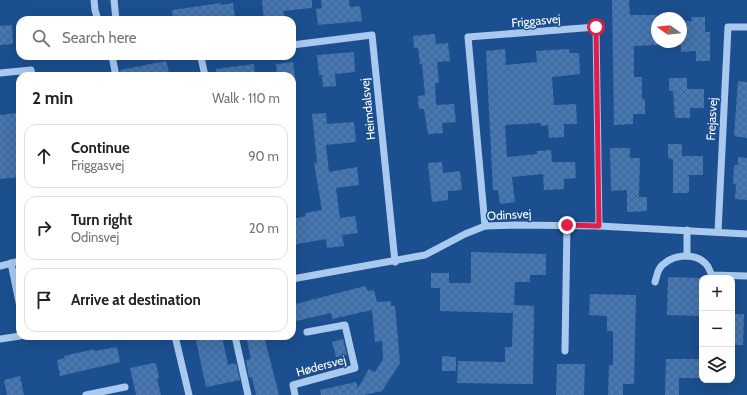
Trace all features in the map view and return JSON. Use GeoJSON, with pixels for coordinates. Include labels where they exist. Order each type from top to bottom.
{"type":"FeatureCollection","features":[{"type":"Feature","properties":{"kind":"street"},"geometry":{"type":"LineString","coordinates":[[94,0],[97,16]]}},
{"type":"Feature","properties":{"kind":"street"},"geometry":{"type":"LineString","coordinates":[[114,0],[116,16]]}},
{"type":"Feature","properties":{"kind":"street","name":"Friggasvej"},"geometry":{"type":"LineString","coordinates":[[485,226],[468,37],[596,27],[599,226]]}},
{"type":"Feature","properties":{"kind":"street","name":"Frejasvej"},"geometry":{"type":"LineString","coordinates":[[718,232],[728,27],[747,27]]}},
{"type":"Feature","properties":{"kind":"street","name":"Heimdalsvej"},"geometry":{"type":"LineString","coordinates":[[296,44],[372,35],[395,262]]}},
{"type":"Feature","properties":{"kind":"street"},"geometry":{"type":"LineString","coordinates":[[113,60],[115,72]]}},
{"type":"Feature","properties":{"kind":"street"},"geometry":{"type":"LineString","coordinates":[[202,60],[204,72]]}},
{"type":"Feature","properties":{"kind":"street"},"geometry":{"type":"LineString","coordinates":[[0,73],[31,70],[31,72]]}},
{"type":"Feature","properties":{"kind":"street"},"geometry":{"type":"LineString","coordinates":[[565,351],[567,225]]}},
{"type":"Feature","properties":{"kind":"street","name":"Odinsvej"},"geometry":{"type":"LineString","coordinates":[[296,278],[395,262],[425,255],[465,234],[485,226],[567,225],[747,234]]}},
{"type":"Feature","properties":{"kind":"street"},"geometry":{"type":"LineString","coordinates":[[686,256],[688,230]]}},
{"type":"Feature","properties":{"kind":"street"},"geometry":{"type":"LineString","coordinates":[[655,282],[659,270],[664,263],[676,257],[686,256],[698,258],[706,264],[712,275],[747,276]]}},
{"type":"Feature","properties":{"kind":"street"},"geometry":{"type":"LineString","coordinates":[[0,266],[16,262]]}},
{"type":"Feature","properties":{"kind":"street"},"geometry":{"type":"LineString","coordinates":[[11,263],[16,287]]}},
{"type":"Feature","properties":{"kind":"street","name":"Hødersvej"},"geometry":{"type":"LineString","coordinates":[[295,395],[293,385],[355,368],[345,325],[307,332]]}},
{"type":"Feature","properties":{"kind":"street"},"geometry":{"type":"LineString","coordinates":[[0,339],[16,337]]}},
{"type":"Feature","properties":{"kind":"street"},"geometry":{"type":"LineString","coordinates":[[176,340],[189,395]]}},
{"type":"Feature","properties":{"kind":"street"},"geometry":{"type":"LineString","coordinates":[[236,340],[248,395]]}},
{"type":"Feature","properties":{"kind":"street"},"geometry":{"type":"LineString","coordinates":[[86,395],[125,387]]}},
{"type":"Feature","properties":{"kind":"building"},"geometry":{"type":"Polygon","coordinates":[[[262,0],[312,0],[312,8],[283,11],[284,16],[264,16],[262,0]]]}},
{"type":"Feature","properties":{"kind":"building"},"geometry":{"type":"Polygon","coordinates":[[[321,0],[349,0],[350,7],[360,6],[362,21],[318,25],[316,9],[322,8],[321,0]]]}},
{"type":"Feature","properties":{"kind":"building"},"geometry":{"type":"Polygon","coordinates":[[[612,0],[629,0],[630,15],[651,15],[651,45],[634,46],[634,77],[642,77],[642,99],[645,99],[645,114],[633,114],[633,124],[614,125],[612,0]]]}},
{"type":"Feature","properties":{"kind":"building"},"geometry":{"type":"Polygon","coordinates":[[[221,3],[221,5],[233,3],[235,16],[173,16],[172,10],[221,3]]]}},
{"type":"Feature","properties":{"kind":"building"},"geometry":{"type":"Polygon","coordinates":[[[691,17],[705,17],[705,32],[710,32],[710,61],[696,61],[696,51],[681,52],[681,48],[687,48],[687,21],[692,21],[691,17]]]}},
{"type":"Feature","properties":{"kind":"building"},"geometry":{"type":"Polygon","coordinates":[[[12,25],[13,44],[0,45],[0,26],[12,25]]]}},
{"type":"Feature","properties":{"kind":"building"},"geometry":{"type":"Polygon","coordinates":[[[435,34],[436,44],[448,43],[450,61],[437,62],[439,83],[435,83],[436,105],[454,104],[456,122],[442,123],[443,133],[428,134],[424,109],[419,109],[418,96],[425,95],[422,64],[420,64],[418,48],[414,48],[413,36],[435,34]]]}},
{"type":"Feature","properties":{"kind":"building"},"geometry":{"type":"Polygon","coordinates":[[[505,49],[506,65],[537,62],[536,51],[569,49],[569,53],[579,53],[580,74],[552,77],[554,105],[576,104],[577,124],[564,124],[564,137],[549,138],[548,125],[541,126],[540,123],[505,125],[507,157],[537,154],[537,151],[551,150],[552,162],[575,162],[576,178],[564,179],[564,189],[544,190],[543,174],[512,177],[515,202],[500,204],[498,190],[493,190],[486,51],[505,49]]]}},
{"type":"Feature","properties":{"kind":"building"},"geometry":{"type":"Polygon","coordinates":[[[354,52],[355,72],[335,74],[336,86],[323,87],[322,75],[319,75],[317,55],[354,52]]]}},
{"type":"Feature","properties":{"kind":"building"},"geometry":{"type":"Polygon","coordinates":[[[166,61],[169,72],[120,72],[120,70],[166,61]]]}},
{"type":"Feature","properties":{"kind":"building"},"geometry":{"type":"Polygon","coordinates":[[[293,62],[294,72],[277,72],[276,64],[293,62]]]}},
{"type":"Feature","properties":{"kind":"building"},"geometry":{"type":"Polygon","coordinates":[[[254,64],[255,72],[216,72],[216,69],[254,64]]]}},
{"type":"Feature","properties":{"kind":"building"},"geometry":{"type":"Polygon","coordinates":[[[669,78],[687,78],[687,89],[704,89],[704,108],[690,108],[690,118],[675,118],[673,91],[669,91],[669,78]]]}},
{"type":"Feature","properties":{"kind":"building"},"geometry":{"type":"Polygon","coordinates":[[[738,81],[747,82],[747,138],[734,136],[738,81]]]}},
{"type":"Feature","properties":{"kind":"building"},"geometry":{"type":"Polygon","coordinates":[[[16,113],[16,177],[0,179],[0,115],[16,113]]]}},
{"type":"Feature","properties":{"kind":"building"},"geometry":{"type":"Polygon","coordinates":[[[326,113],[327,124],[354,122],[356,142],[326,145],[329,172],[357,167],[359,185],[336,188],[340,218],[355,216],[358,233],[342,235],[344,246],[327,248],[326,239],[296,244],[296,218],[306,216],[305,213],[322,210],[314,163],[317,162],[312,114],[326,113]]]}},
{"type":"Feature","properties":{"kind":"building"},"geometry":{"type":"Polygon","coordinates":[[[668,144],[682,144],[682,156],[703,156],[703,175],[689,175],[689,193],[673,193],[673,159],[668,158],[668,144]]]}},
{"type":"Feature","properties":{"kind":"building"},"geometry":{"type":"Polygon","coordinates":[[[610,148],[630,148],[630,158],[640,158],[639,197],[647,197],[647,211],[627,212],[627,190],[611,191],[610,148]]]}},
{"type":"Feature","properties":{"kind":"building"},"geometry":{"type":"Polygon","coordinates":[[[738,157],[747,158],[747,200],[735,199],[736,184],[733,184],[734,165],[738,165],[738,157]]]}},
{"type":"Feature","properties":{"kind":"building"},"geometry":{"type":"Polygon","coordinates":[[[442,162],[443,173],[460,171],[462,190],[448,191],[448,200],[432,202],[428,163],[442,162]]]}},
{"type":"Feature","properties":{"kind":"building"},"geometry":{"type":"Polygon","coordinates":[[[471,252],[546,254],[546,275],[530,275],[530,282],[515,282],[514,305],[534,306],[533,384],[457,383],[458,361],[505,362],[505,347],[512,347],[513,313],[440,311],[440,288],[431,288],[431,273],[449,273],[449,283],[471,283],[471,252]]]}},
{"type":"Feature","properties":{"kind":"building"},"geometry":{"type":"Polygon","coordinates":[[[668,277],[699,278],[699,316],[667,315],[668,277]]]}},
{"type":"Feature","properties":{"kind":"building"},"geometry":{"type":"Polygon","coordinates":[[[365,286],[368,291],[374,290],[377,302],[391,301],[391,306],[395,306],[400,363],[382,391],[364,395],[321,395],[320,390],[356,382],[358,388],[369,369],[375,372],[383,359],[382,341],[375,342],[372,310],[332,319],[331,313],[296,321],[296,304],[365,286]]]}},
{"type":"Feature","properties":{"kind":"building"},"geometry":{"type":"Polygon","coordinates":[[[590,294],[636,295],[634,384],[623,384],[623,395],[608,395],[609,365],[613,365],[613,331],[607,331],[607,316],[589,315],[590,294]]]}},
{"type":"Feature","properties":{"kind":"building"},"geometry":{"type":"Polygon","coordinates":[[[735,314],[744,314],[743,345],[735,345],[735,314]]]}},
{"type":"Feature","properties":{"kind":"building"},"geometry":{"type":"Polygon","coordinates":[[[343,339],[347,355],[336,357],[332,342],[343,339]]]}},
{"type":"Feature","properties":{"kind":"building"},"geometry":{"type":"Polygon","coordinates":[[[196,340],[223,340],[228,365],[236,363],[240,380],[206,387],[196,340]]]}},
{"type":"Feature","properties":{"kind":"building"},"geometry":{"type":"Polygon","coordinates":[[[247,340],[265,340],[279,395],[256,395],[252,377],[249,378],[246,360],[251,359],[247,340]]]}},
{"type":"Feature","properties":{"kind":"building"},"geometry":{"type":"Polygon","coordinates":[[[117,347],[120,362],[60,376],[57,360],[65,358],[64,356],[94,349],[94,351],[117,347]]]}},
{"type":"Feature","properties":{"kind":"building"},"geometry":{"type":"Polygon","coordinates":[[[442,356],[456,357],[456,371],[442,371],[442,356]]]}},
{"type":"Feature","properties":{"kind":"building"},"geometry":{"type":"Polygon","coordinates":[[[666,359],[699,359],[699,378],[679,378],[679,395],[665,395],[666,359]]]}},
{"type":"Feature","properties":{"kind":"building"},"geometry":{"type":"Polygon","coordinates":[[[154,363],[156,364],[159,378],[157,379],[161,395],[136,395],[130,368],[154,363]]]}},
{"type":"Feature","properties":{"kind":"building"},"geometry":{"type":"Polygon","coordinates":[[[557,364],[585,364],[584,395],[556,395],[557,364]]]}},
{"type":"Feature","properties":{"kind":"building"},"geometry":{"type":"Polygon","coordinates":[[[20,376],[24,395],[7,395],[4,380],[20,376]]]}},
{"type":"Feature","properties":{"kind":"route"},"geometry":{"type":"LineString","coordinates":[[567,225],[599,226],[596,27]]}}]}
